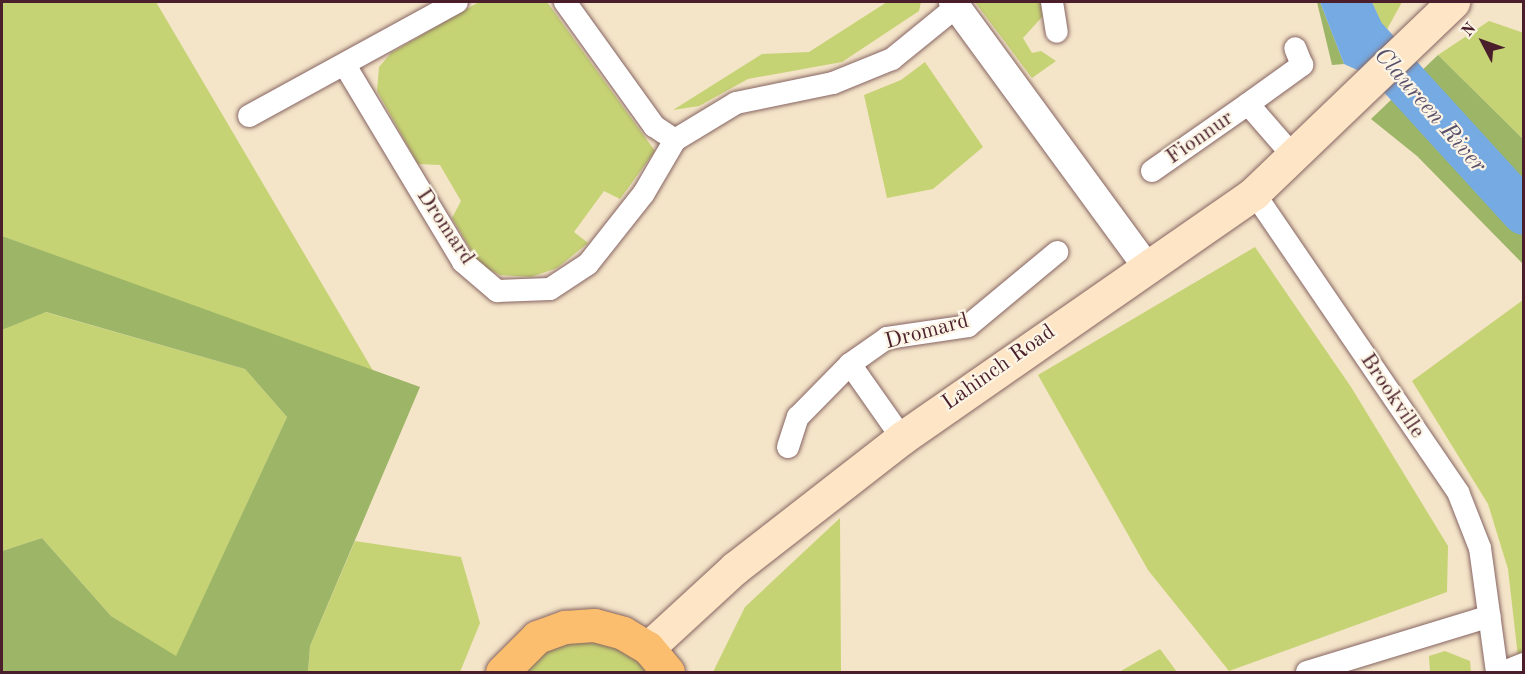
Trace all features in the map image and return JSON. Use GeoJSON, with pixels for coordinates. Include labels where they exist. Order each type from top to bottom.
{"type":"FeatureCollection","features":[{"type":"Feature","properties":{"kind":"main road","name":"Lahinch Road"},"geometry":{"type":"LineString","coordinates":[[658,660],[735,568],[902,438],[1254,193],[1453,2]]}},
{"type":"Feature","properties":{"kind":"main road"},"geometry":{"type":"LineString","coordinates":[[502,672],[537,637],[565,627],[594,626],[623,633],[658,660]]}},
{"type":"Feature","properties":{"kind":"street"},"geometry":{"type":"LineString","coordinates":[[249,116],[346,67],[457,2]]}},
{"type":"Feature","properties":{"kind":"street"},"geometry":{"type":"LineString","coordinates":[[565,2],[654,126],[675,140]]}},
{"type":"Feature","properties":{"kind":"street"},"geometry":{"type":"LineString","coordinates":[[1052,2],[1057,32]]}},
{"type":"Feature","properties":{"kind":"street"},"geometry":{"type":"LineString","coordinates":[[955,4],[1147,267]]}},
{"type":"Feature","properties":{"kind":"street","name":"Dromard"},"geometry":{"type":"LineString","coordinates":[[346,67],[462,262],[497,291],[550,289],[588,264],[644,192],[675,140],[736,103],[833,82],[892,59],[955,4]]}},
{"type":"Feature","properties":{"kind":"street","name":"Fionnur"},"geometry":{"type":"LineString","coordinates":[[1152,171],[1302,65],[1295,48]]}},
{"type":"Feature","properties":{"kind":"street","name":"Fionnur"},"geometry":{"type":"LineString","coordinates":[[1248,104],[1294,157]]}},
{"type":"Feature","properties":{"kind":"street","name":"Brookville"},"geometry":{"type":"LineString","coordinates":[[1254,193],[1458,492],[1480,548],[1497,672]]}},
{"type":"Feature","properties":{"kind":"street","name":"Dromard"},"geometry":{"type":"LineString","coordinates":[[788,447],[798,417],[850,364],[887,338],[968,326],[1057,252]]}},
{"type":"Feature","properties":{"kind":"street"},"geometry":{"type":"LineString","coordinates":[[850,364],[902,438]]}},
{"type":"Feature","properties":{"kind":"street"},"geometry":{"type":"LineString","coordinates":[[1307,672],[1490,616]]}},
{"type":"Feature","properties":{"kind":"street"},"geometry":{"type":"LineString","coordinates":[[1504,672],[1524,664]]}},
{"type":"Feature","properties":{"kind":"green space"},"geometry":{"type":"Polygon","coordinates":[[[2,2],[156,2],[375,374],[2,236],[2,2]]]}},
{"type":"Feature","properties":{"kind":"green space"},"geometry":{"type":"Polygon","coordinates":[[[479,2],[547,2],[655,151],[620,199],[604,191],[574,232],[588,243],[557,268],[531,277],[500,275],[479,264],[452,218],[461,201],[440,165],[418,164],[377,91],[379,67],[391,53],[479,2]]]}},
{"type":"Feature","properties":{"kind":"green space"},"geometry":{"type":"Polygon","coordinates":[[[887,2],[921,2],[919,11],[842,62],[748,79],[699,106],[673,110],[762,54],[809,52],[887,2]]]}},
{"type":"Feature","properties":{"kind":"green space"},"geometry":{"type":"Polygon","coordinates":[[[975,2],[1041,2],[1042,17],[1023,38],[1032,53],[1041,51],[1056,61],[1032,78],[975,2]]]}},
{"type":"Feature","properties":{"kind":"green space"},"geometry":{"type":"Polygon","coordinates":[[[1317,2],[1320,2],[1344,64],[1332,65],[1317,2]]]}},
{"type":"Feature","properties":{"kind":"green space"},"geometry":{"type":"Polygon","coordinates":[[[1372,2],[1402,2],[1385,33],[1372,2]]]}},
{"type":"Feature","properties":{"kind":"green space"},"geometry":{"type":"Polygon","coordinates":[[[1489,21],[1524,33],[1523,139],[1438,55],[1489,21]]]}},
{"type":"Feature","properties":{"kind":"green space"},"geometry":{"type":"Polygon","coordinates":[[[1438,55],[1523,139],[1523,264],[1417,156],[1371,119],[1438,55]]]}},
{"type":"Feature","properties":{"kind":"green space"},"geometry":{"type":"Polygon","coordinates":[[[925,62],[983,147],[933,189],[887,198],[864,95],[901,80],[925,62]]]}},
{"type":"Feature","properties":{"kind":"green space"},"geometry":{"type":"Polygon","coordinates":[[[2,236],[420,387],[310,646],[308,672],[2,672],[2,551],[42,538],[111,616],[176,656],[287,417],[245,369],[46,312],[2,330],[2,236]]]}},
{"type":"Feature","properties":{"kind":"green space"},"geometry":{"type":"Polygon","coordinates":[[[1255,247],[1351,387],[1448,546],[1447,592],[1229,671],[1148,570],[1038,375],[1255,247]]]}},
{"type":"Feature","properties":{"kind":"green space"},"geometry":{"type":"Polygon","coordinates":[[[1523,300],[1524,654],[1518,657],[1508,569],[1488,504],[1412,381],[1523,300]]]}},
{"type":"Feature","properties":{"kind":"green space"},"geometry":{"type":"Polygon","coordinates":[[[45,312],[245,369],[287,417],[176,657],[111,616],[42,538],[2,551],[2,330],[45,312]]]}},
{"type":"Feature","properties":{"kind":"green space"},"geometry":{"type":"Polygon","coordinates":[[[840,518],[841,672],[713,672],[745,607],[840,518]]]}},
{"type":"Feature","properties":{"kind":"green space"},"geometry":{"type":"Polygon","coordinates":[[[355,541],[461,557],[480,623],[460,672],[308,672],[310,646],[355,541]]]}},
{"type":"Feature","properties":{"kind":"green space"},"geometry":{"type":"Polygon","coordinates":[[[614,639],[655,672],[513,672],[544,644],[614,639]]]}},
{"type":"Feature","properties":{"kind":"green space"},"geometry":{"type":"Polygon","coordinates":[[[1160,649],[1177,672],[1119,672],[1160,649]]]}},
{"type":"Feature","properties":{"kind":"green space"},"geometry":{"type":"Polygon","coordinates":[[[1445,651],[1470,661],[1471,672],[1430,672],[1429,656],[1445,651]]]}},
{"type":"Feature","properties":{"kind":"water"},"geometry":{"type":"Polygon","coordinates":[[[1320,2],[1372,2],[1415,96],[1344,64],[1320,2]]]}},
{"type":"Feature","properties":{"kind":"waterway","name":"Claureen River"},"geometry":{"type":"LineString","coordinates":[[1347,2],[1353,25],[1524,212]]}}]}
